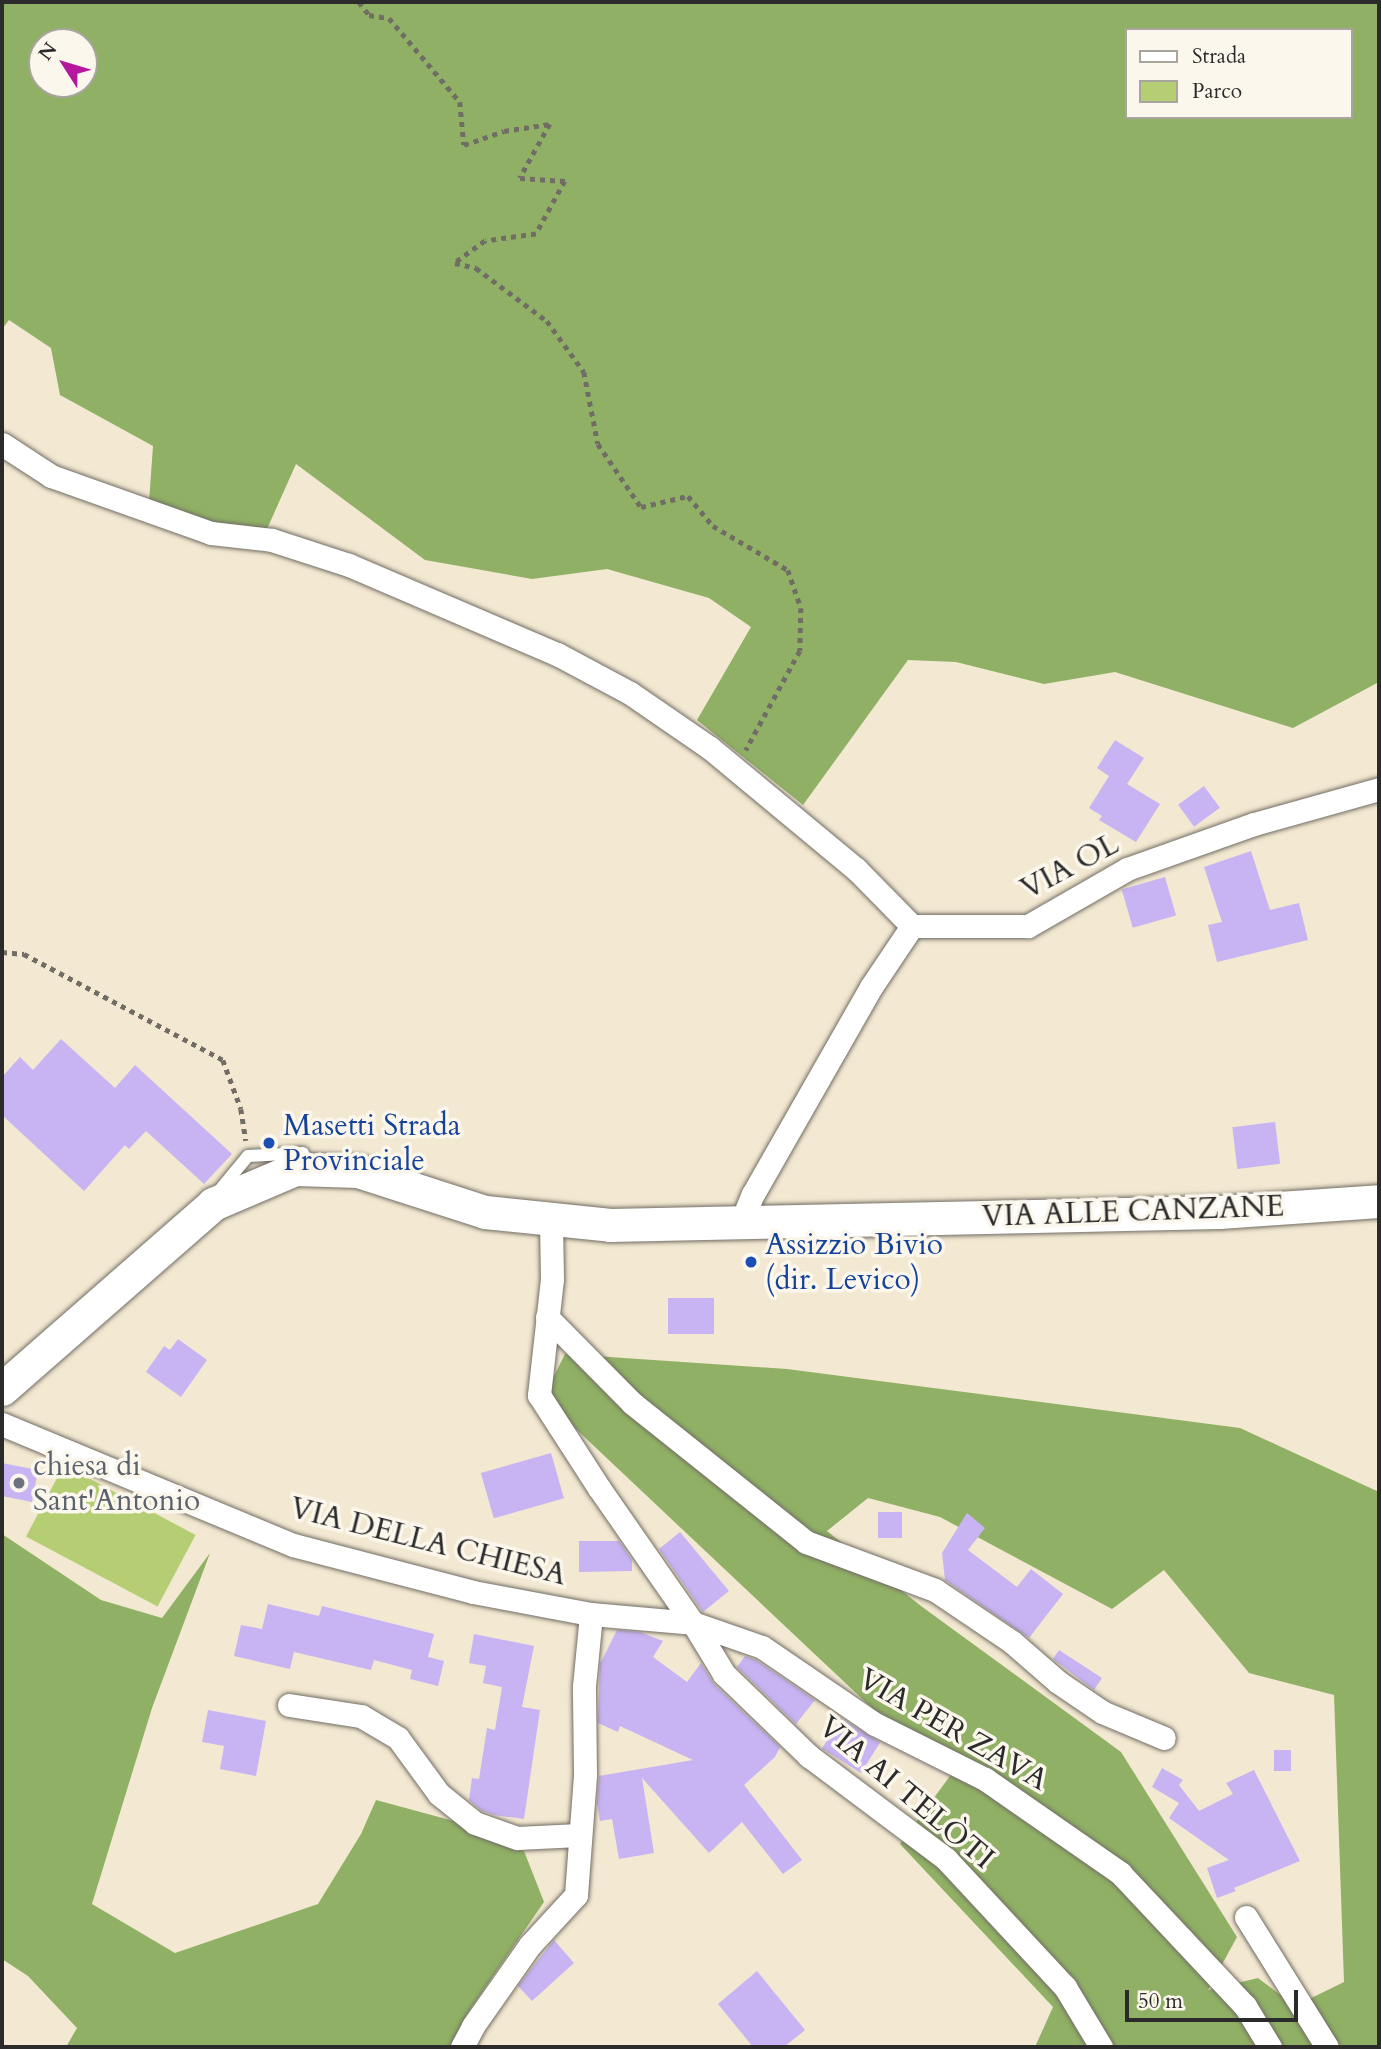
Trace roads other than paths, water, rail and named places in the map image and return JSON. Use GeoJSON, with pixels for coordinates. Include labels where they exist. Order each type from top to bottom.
{"type":"FeatureCollection","features":[{"type":"Feature","properties":{"kind":"main road","name":"VIA ALLE CANZANE"},"geometry":{"type":"LineString","coordinates":[[2,1389],[109,1292],[213,1204],[295,1170],[358,1171],[485,1212],[610,1226],[1219,1212],[1379,1200]]}},
{"type":"Feature","properties":{"kind":"street"},"geometry":{"type":"LineString","coordinates":[[2,444],[51,476],[211,533],[272,540],[349,565],[447,604],[557,654],[630,693],[710,747],[856,869],[912,926],[871,988],[767,1169],[741,1223]]}},
{"type":"Feature","properties":{"kind":"street","name":"VIA OL"},"geometry":{"type":"LineString","coordinates":[[912,926],[1028,926],[1128,869],[1254,824],[1379,789]]}},
{"type":"Feature","properties":{"kind":"street","name":"VIA AI TELÒTI"},"geometry":{"type":"LineString","coordinates":[[551,1221],[552,1279],[539,1395],[598,1488],[693,1623],[724,1674],[810,1756],[946,1858],[1065,1987],[1101,2047]]}},
{"type":"Feature","properties":{"kind":"street"},"geometry":{"type":"LineString","coordinates":[[547,1317],[632,1403],[806,1542],[934,1590],[1012,1642],[1058,1682],[1102,1712],[1164,1738]]}},
{"type":"Feature","properties":{"kind":"street","name":"VIA DELLA CHIESA"},"geometry":{"type":"LineString","coordinates":[[2,1424],[293,1545],[473,1592],[591,1614],[693,1623]]}},
{"type":"Feature","properties":{"kind":"street"},"geometry":{"type":"LineString","coordinates":[[462,2047],[473,2026],[530,1945],[576,1895],[585,1774],[584,1686],[591,1614]]}},
{"type":"Feature","properties":{"kind":"street","name":"VIA PER ZAVA"},"geometry":{"type":"LineString","coordinates":[[693,1623],[762,1647],[875,1724],[985,1779],[1120,1873],[1245,2006],[1270,2047]]}},
{"type":"Feature","properties":{"kind":"street"},"geometry":{"type":"LineString","coordinates":[[289,1705],[361,1716],[398,1738],[439,1794],[475,1823],[517,1838],[579,1835]]}},
{"type":"Feature","properties":{"kind":"street"},"geometry":{"type":"LineString","coordinates":[[1246,1917],[1327,2047]]}},
{"type":"Feature","properties":{"kind":"lane"},"geometry":{"type":"LineString","coordinates":[[213,1204],[220,1187],[248,1156],[317,1155],[358,1171]]}},
{"type":"Feature","properties":{"kind":"place","name":"Masetti Strada Provinciale"},"geometry":{"type":"Point","coordinates":[269,1143]}},
{"type":"Feature","properties":{"kind":"place","name":"Assizzio Bivio (dir. Levico)"},"geometry":{"type":"Point","coordinates":[751,1262]}},
{"type":"Feature","properties":{"kind":"place","name":"chiesa di Sant'Antonio"},"geometry":{"type":"Point","coordinates":[19,1483]}}]}
